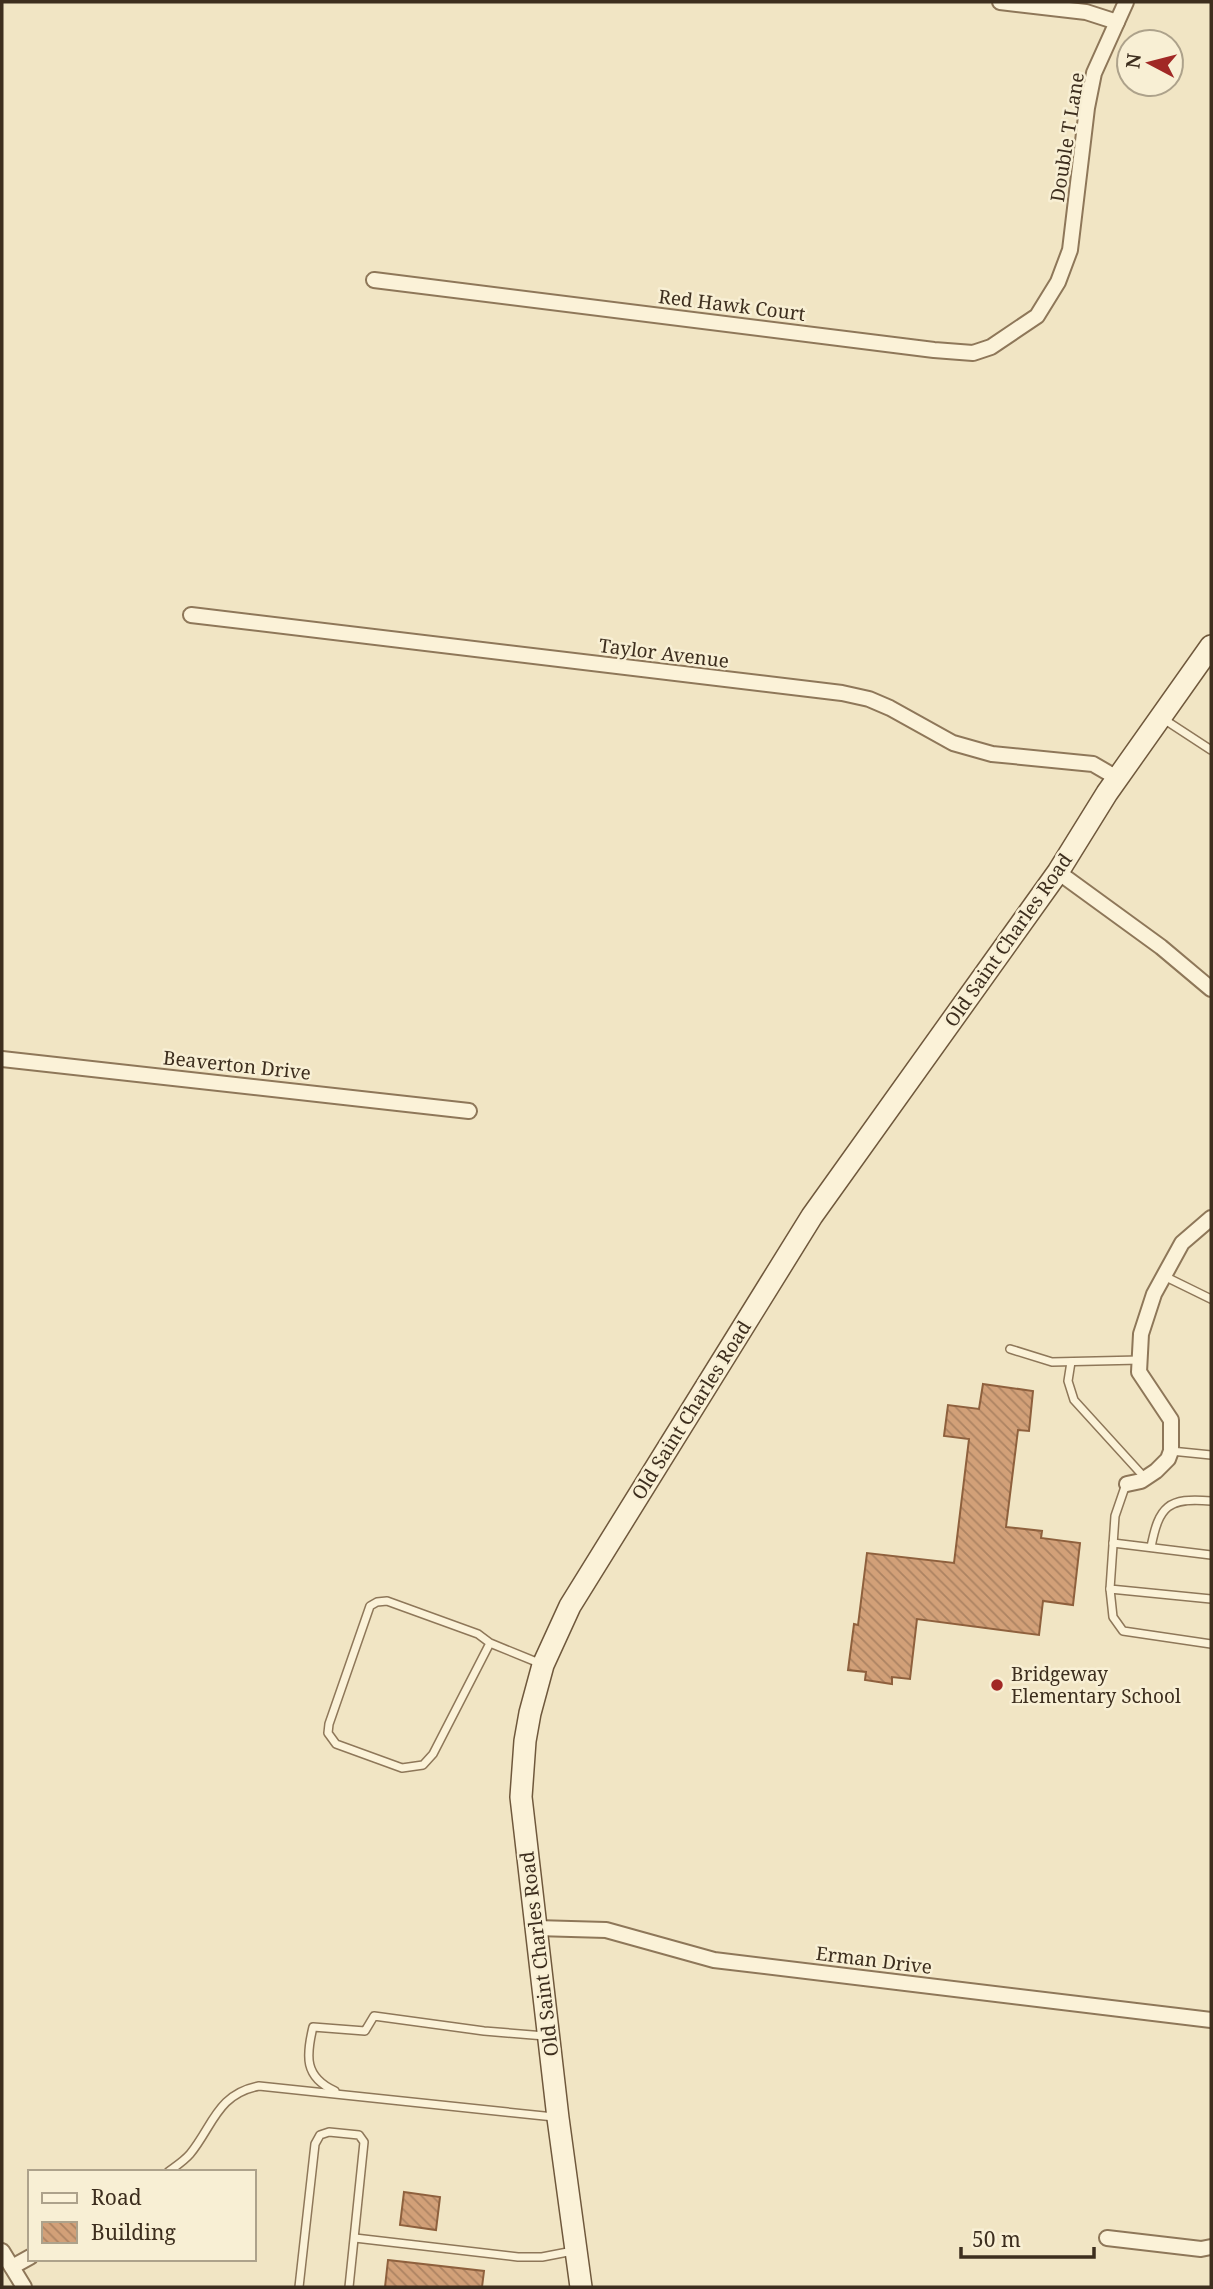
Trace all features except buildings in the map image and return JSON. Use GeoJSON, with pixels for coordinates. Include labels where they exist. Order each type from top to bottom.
{"type":"FeatureCollection","features":[{"type":"Feature","properties":{"kind":"street"},"geometry":{"type":"LineString","coordinates":[[1000,2],[1086,12],[1117,22]]}},
{"type":"Feature","properties":{"kind":"street","name":"Double T Lane"},"geometry":{"type":"LineString","coordinates":[[1058,282],[1070,250],[1087,108],[1094,73],[1126,2]]}},
{"type":"Feature","properties":{"kind":"street","name":"Red Hawk Court"},"geometry":{"type":"LineString","coordinates":[[374,280],[973,353],[1008,338],[1037,316],[1058,282]]}},
{"type":"Feature","properties":{"kind":"street","name":"Taylor Avenue"},"geometry":{"type":"LineString","coordinates":[[191,615],[842,693],[869,699],[890,708],[953,743],[992,754],[1093,764],[1117,778]]}},
{"type":"Feature","properties":{"kind":"street","name":"Old Saint Charles Road"},"geometry":{"type":"LineString","coordinates":[[581,2287],[558,2118],[522,1797],[525,1741],[543,1665],[570,1606],[813,1216],[1058,872],[1117,778],[1208,656]]}},
{"type":"Feature","properties":{"kind":"street"},"geometry":{"type":"LineString","coordinates":[[1058,872],[1161,947],[1211,989]]}},
{"type":"Feature","properties":{"kind":"street","name":"Beaverton Drive"},"geometry":{"type":"LineString","coordinates":[[2,1059],[469,1111]]}},
{"type":"Feature","properties":{"kind":"street"},"geometry":{"type":"LineString","coordinates":[[1127,1484],[1145,1478],[1168,1459],[1171,1451],[1171,1420],[1139,1372],[1141,1334],[1154,1294],[1182,1243],[1211,1218]]}},
{"type":"Feature","properties":{"kind":"street","name":"Erman Drive"},"geometry":{"type":"LineString","coordinates":[[536,1928],[606,1930],[714,1960],[1211,2020]]}},
{"type":"Feature","properties":{"kind":"street"},"geometry":{"type":"LineString","coordinates":[[1107,2238],[1201,2249],[1211,2247]]}},
{"type":"Feature","properties":{"kind":"street"},"geometry":{"type":"LineString","coordinates":[[2,2251],[24,2287]]}},
{"type":"Feature","properties":{"kind":"street"},"geometry":{"type":"LineString","coordinates":[[12,2267],[28,2258]]}},
{"type":"Feature","properties":{"kind":"lane"},"geometry":{"type":"LineString","coordinates":[[1161,717],[1211,750]]}},
{"type":"Feature","properties":{"kind":"lane"},"geometry":{"type":"LineString","coordinates":[[1164,1276],[1211,1299]]}},
{"type":"Feature","properties":{"kind":"lane"},"geometry":{"type":"LineString","coordinates":[[1010,1349],[1052,1362],[1140,1360]]}},
{"type":"Feature","properties":{"kind":"lane"},"geometry":{"type":"LineString","coordinates":[[1071,1362],[1068,1381],[1074,1400],[1145,1478]]}},
{"type":"Feature","properties":{"kind":"lane"},"geometry":{"type":"LineString","coordinates":[[1171,1451],[1211,1455]]}},
{"type":"Feature","properties":{"kind":"lane"},"geometry":{"type":"LineString","coordinates":[[1127,1484],[1115,1516],[1110,1589],[1113,1617],[1123,1631],[1211,1644]]}},
{"type":"Feature","properties":{"kind":"lane"},"geometry":{"type":"LineString","coordinates":[[1152,1547],[1156,1521],[1168,1507],[1182,1499],[1211,1501]]}},
{"type":"Feature","properties":{"kind":"lane"},"geometry":{"type":"LineString","coordinates":[[1113,1543],[1211,1555]]}},
{"type":"Feature","properties":{"kind":"lane"},"geometry":{"type":"LineString","coordinates":[[1110,1589],[1211,1599]]}},
{"type":"Feature","properties":{"kind":"lane"},"geometry":{"type":"LineString","coordinates":[[490,1643],[433,1754],[423,1765],[402,1768],[336,1744],[328,1733],[328,1724],[370,1606],[377,1602],[387,1601],[478,1634],[490,1643],[543,1665]]}},
{"type":"Feature","properties":{"kind":"lane"},"geometry":{"type":"LineString","coordinates":[[341,2094],[324,2086],[312,2073],[308,2054],[313,2027],[365,2031],[374,2016],[484,2031],[549,2036]]}},
{"type":"Feature","properties":{"kind":"lane"},"geometry":{"type":"LineString","coordinates":[[170,2170],[188,2156],[217,2111],[243,2091],[269,2086],[558,2118]]}},
{"type":"Feature","properties":{"kind":"lane"},"geometry":{"type":"LineString","coordinates":[[299,2287],[315,2144],[323,2133],[329,2132],[359,2135],[364,2142],[349,2287]]}},
{"type":"Feature","properties":{"kind":"lane"},"geometry":{"type":"LineString","coordinates":[[355,2238],[518,2257],[542,2257],[576,2250]]}},
{"type":"Feature","properties":{"kind":"place","name":"Bridgeway Elementary School"},"geometry":{"type":"Point","coordinates":[997,1685]}}]}
